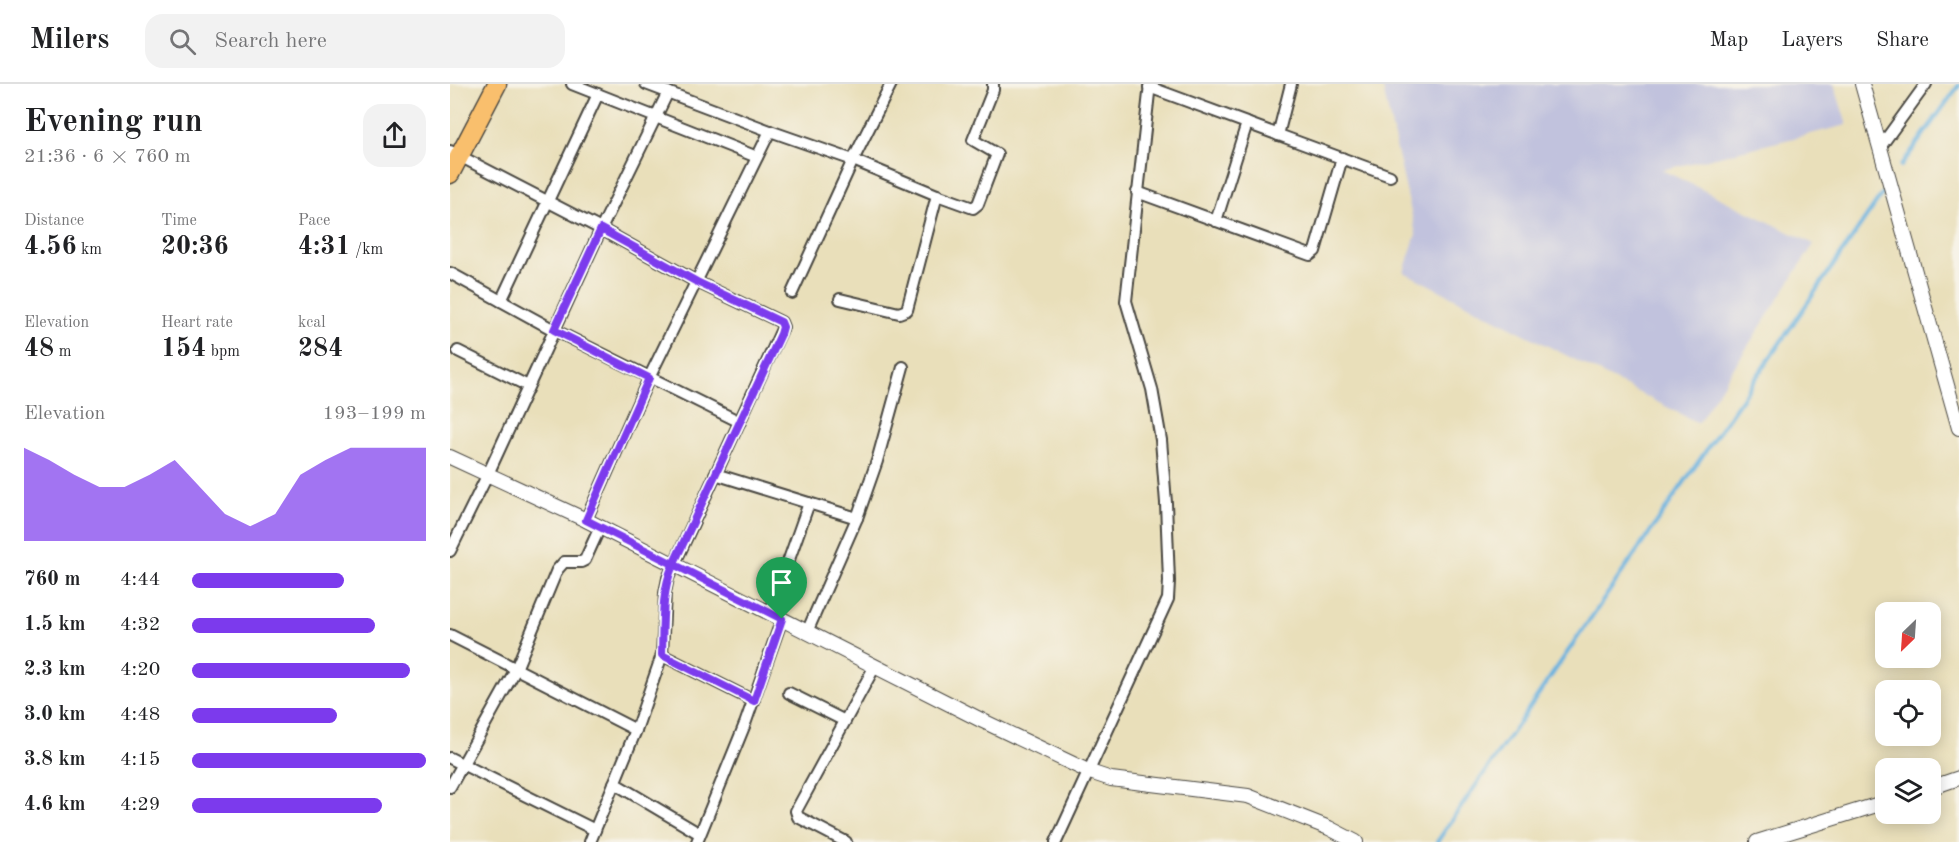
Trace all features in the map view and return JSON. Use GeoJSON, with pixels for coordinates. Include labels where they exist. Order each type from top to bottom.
{"type":"FeatureCollection","features":[{"type":"Feature","properties":{"kind":"main road"},"geometry":{"type":"LineString","coordinates":[[450,174],[454,154],[497,84]]}},
{"type":"Feature","properties":{"kind":"street"},"geometry":{"type":"LineString","coordinates":[[572,84],[757,157]]}},
{"type":"Feature","properties":{"kind":"street"},"geometry":{"type":"LineString","coordinates":[[646,84],[853,160],[970,207],[978,204],[997,154],[973,140],[993,90],[993,84]]}},
{"type":"Feature","properties":{"kind":"street"},"geometry":{"type":"LineString","coordinates":[[792,293],[853,160],[891,84]]}},
{"type":"Feature","properties":{"kind":"street"},"geometry":{"type":"LineString","coordinates":[[1278,135],[1291,84]]}},
{"type":"Feature","properties":{"kind":"street"},"geometry":{"type":"LineString","coordinates":[[1862,84],[1959,428]]}},
{"type":"Feature","properties":{"kind":"street"},"geometry":{"type":"LineString","coordinates":[[1881,146],[1926,84]]}},
{"type":"Feature","properties":{"kind":"street"},"geometry":{"type":"LineString","coordinates":[[1056,842],[1168,598],[1166,503],[1159,420],[1126,301],[1150,86],[1390,176]]}},
{"type":"Feature","properties":{"kind":"street"},"geometry":{"type":"LineString","coordinates":[[450,552],[601,229],[668,92]]}},
{"type":"Feature","properties":{"kind":"street"},"geometry":{"type":"LineString","coordinates":[[501,301],[598,94]]}},
{"type":"Feature","properties":{"kind":"street"},"geometry":{"type":"LineString","coordinates":[[1216,221],[1247,123]]}},
{"type":"Feature","properties":{"kind":"street"},"geometry":{"type":"LineString","coordinates":[[586,520],[649,378],[770,131]]}},
{"type":"Feature","properties":{"kind":"street"},"geometry":{"type":"LineString","coordinates":[[454,154],[601,229],[697,282],[781,322],[783,327],[668,578],[665,593],[662,655],[636,730],[590,842]]}},
{"type":"Feature","properties":{"kind":"street"},"geometry":{"type":"LineString","coordinates":[[1137,192],[1313,254],[1342,158]]}},
{"type":"Feature","properties":{"kind":"street"},"geometry":{"type":"LineString","coordinates":[[840,299],[899,313],[907,310],[937,195]]}},
{"type":"Feature","properties":{"kind":"street"},"geometry":{"type":"LineString","coordinates":[[450,273],[554,330],[740,422]]}},
{"type":"Feature","properties":{"kind":"street"},"geometry":{"type":"LineString","coordinates":[[458,351],[528,387]]}},
{"type":"Feature","properties":{"kind":"street"},"geometry":{"type":"LineString","coordinates":[[807,632],[857,518],[877,460],[903,367]]}},
{"type":"Feature","properties":{"kind":"street"},"geometry":{"type":"LineString","coordinates":[[450,457],[586,520],[983,721],[1090,772],[1111,779],[1248,796],[1329,828],[1356,842]]}},
{"type":"Feature","properties":{"kind":"street"},"geometry":{"type":"LineString","coordinates":[[716,474],[857,518]]}},
{"type":"Feature","properties":{"kind":"street"},"geometry":{"type":"LineString","coordinates":[[770,613],[809,503]]}},
{"type":"Feature","properties":{"kind":"street"},"geometry":{"type":"LineString","coordinates":[[450,788],[516,669],[557,570],[564,562],[585,560],[600,527]]}},
{"type":"Feature","properties":{"kind":"street"},"geometry":{"type":"LineString","coordinates":[[614,783],[699,838],[754,701],[782,619]]}},
{"type":"Feature","properties":{"kind":"street"},"geometry":{"type":"LineString","coordinates":[[450,635],[636,730]]}},
{"type":"Feature","properties":{"kind":"street"},"geometry":{"type":"LineString","coordinates":[[662,655],[754,701]]}},
{"type":"Feature","properties":{"kind":"street"},"geometry":{"type":"LineString","coordinates":[[846,842],[798,817],[796,811],[874,666]]}},
{"type":"Feature","properties":{"kind":"street"},"geometry":{"type":"LineString","coordinates":[[789,693],[845,721]]}},
{"type":"Feature","properties":{"kind":"street"},"geometry":{"type":"LineString","coordinates":[[450,758],[595,830]]}},
{"type":"Feature","properties":{"kind":"street"},"geometry":{"type":"LineString","coordinates":[[1941,784],[1959,778]]}},
{"type":"Feature","properties":{"kind":"street"},"geometry":{"type":"LineString","coordinates":[[1757,842],[1875,805]]}},
{"type":"Feature","properties":{"kind":"shaded area"},"geometry":{"type":"Polygon","coordinates":[[[1382,84],[1834,84],[1847,125],[1662,170],[1814,244],[1698,423],[1404,272],[1416,234],[1382,84]]]}},
{"type":"Feature","properties":{"kind":"waterway"},"geometry":{"type":"LineString","coordinates":[[1901,166],[1959,85]]}},
{"type":"Feature","properties":{"kind":"waterway"},"geometry":{"type":"LineString","coordinates":[[1437,842],[1883,193]]}},
{"type":"Feature","properties":{"kind":"route"},"geometry":{"type":"LineString","coordinates":[[782,619],[673,565],[586,520],[649,378],[554,330],[601,229],[697,282],[781,322],[783,327],[781,334],[673,565],[668,578],[665,593],[662,655],[754,701],[782,619]]}}]}
